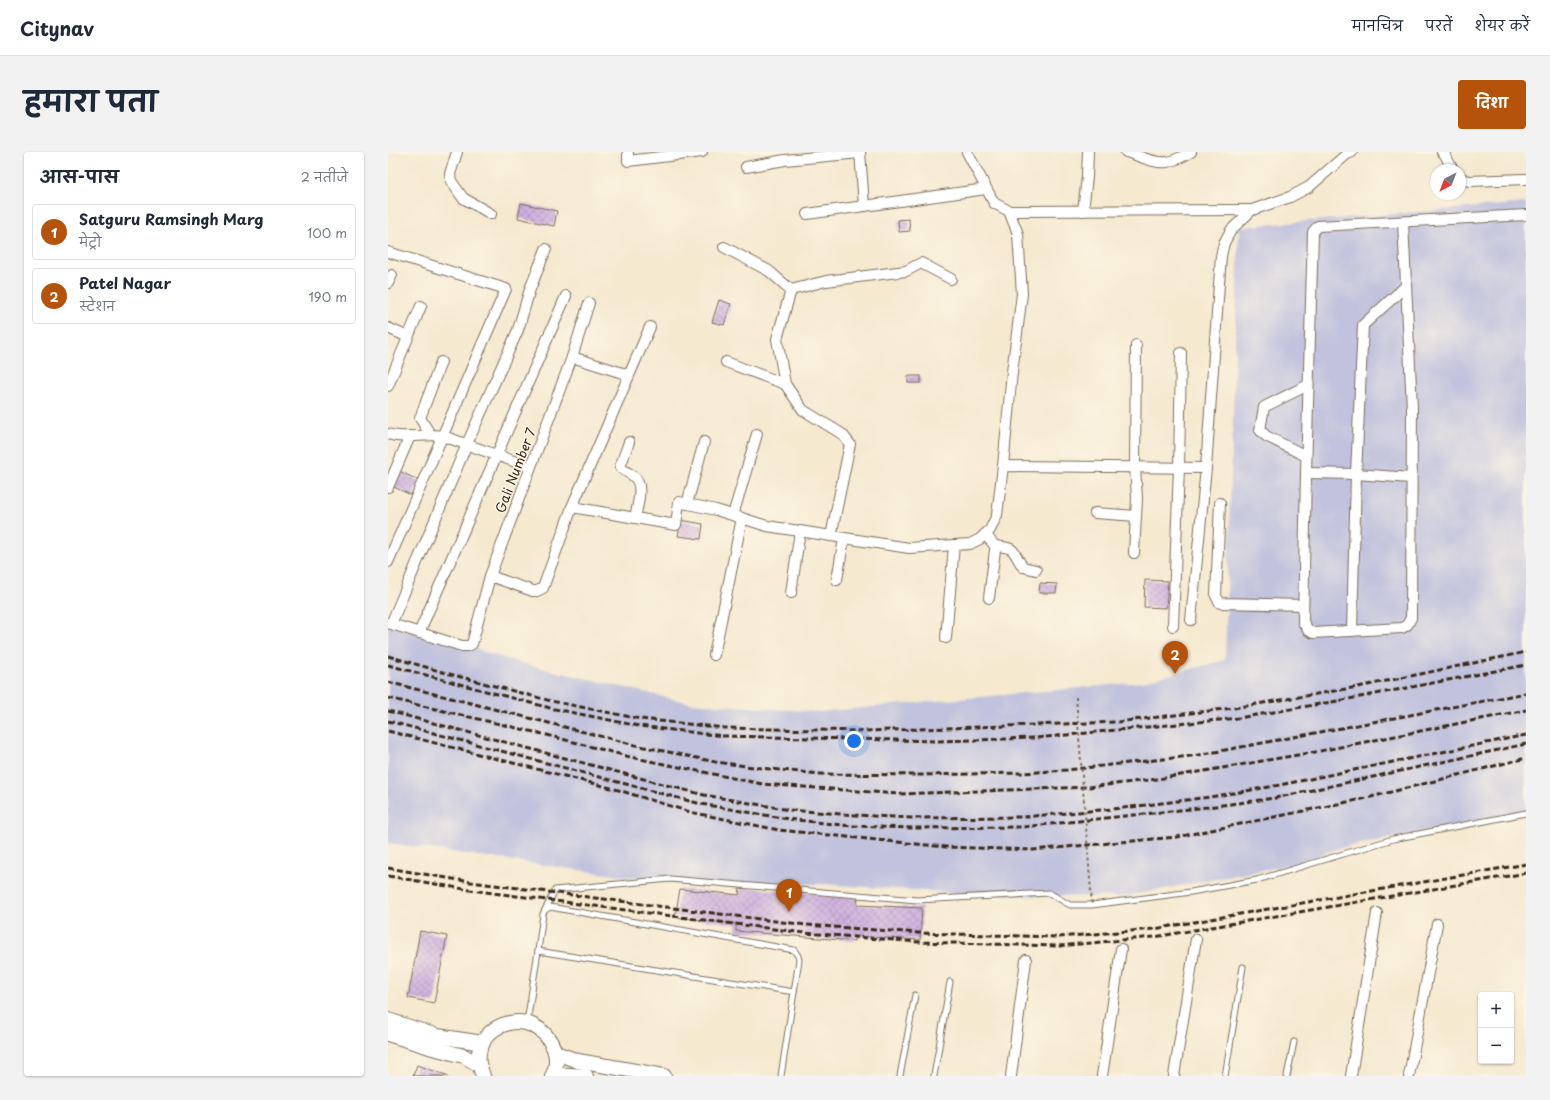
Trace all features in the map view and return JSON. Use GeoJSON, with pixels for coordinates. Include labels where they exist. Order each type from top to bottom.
{"type":"FeatureCollection","features":[{"type":"Feature","properties":{"kind":"street"},"geometry":{"type":"LineString","coordinates":[[457,152],[450,174],[452,181],[463,198],[491,214]]}},
{"type":"Feature","properties":{"kind":"street"},"geometry":{"type":"LineString","coordinates":[[628,152],[628,160],[702,152]]}},
{"type":"Feature","properties":{"kind":"street"},"geometry":{"type":"LineString","coordinates":[[746,167],[785,160],[860,152],[864,206]]}},
{"type":"Feature","properties":{"kind":"street"},"geometry":{"type":"LineString","coordinates":[[967,152],[994,203],[1009,211],[1252,210],[1310,187],[1348,153]]}},
{"type":"Feature","properties":{"kind":"street"},"geometry":{"type":"LineString","coordinates":[[1083,211],[1088,152]]}},
{"type":"Feature","properties":{"kind":"street"},"geometry":{"type":"LineString","coordinates":[[1126,152],[1159,162],[1166,162],[1191,152]]}},
{"type":"Feature","properties":{"kind":"street"},"geometry":{"type":"LineString","coordinates":[[1443,152],[1450,164]]}},
{"type":"Feature","properties":{"kind":"street"},"geometry":{"type":"LineString","coordinates":[[1466,180],[1526,179]]}},
{"type":"Feature","properties":{"kind":"street"},"geometry":{"type":"LineString","coordinates":[[806,214],[986,189]]}},
{"type":"Feature","properties":{"kind":"street"},"geometry":{"type":"LineString","coordinates":[[1191,620],[1206,468],[1221,256],[1224,243],[1231,230],[1252,210]]}},
{"type":"Feature","properties":{"kind":"street"},"geometry":{"type":"LineString","coordinates":[[572,507],[676,525],[679,502],[767,526],[909,548],[970,544],[985,534],[990,530],[996,515],[1003,466],[1012,372],[1022,294],[1018,234],[1009,211]]}},
{"type":"Feature","properties":{"kind":"street"},"geometry":{"type":"LineString","coordinates":[[1403,222],[1412,408],[1412,618],[1407,625],[1402,628],[1313,633],[1308,630],[1303,622],[1303,605],[1308,385],[1314,230],[1318,226],[1526,215]]}},
{"type":"Feature","properties":{"kind":"street"},"geometry":{"type":"LineString","coordinates":[[724,247],[769,271],[791,290]]}},
{"type":"Feature","properties":{"kind":"street"},"geometry":{"type":"LineString","coordinates":[[546,249],[530,289],[518,330],[389,624],[419,633],[566,296]]}},
{"type":"Feature","properties":{"kind":"street"},"geometry":{"type":"LineString","coordinates":[[388,252],[506,289],[388,562]]}},
{"type":"Feature","properties":{"kind":"street"},"geometry":{"type":"LineString","coordinates":[[791,290],[826,281],[906,271],[921,263],[951,278]]}},
{"type":"Feature","properties":{"kind":"street"},"geometry":{"type":"LineString","coordinates":[[1352,631],[1356,474],[1363,325],[1406,286]]}},
{"type":"Feature","properties":{"kind":"street"},"geometry":{"type":"LineString","coordinates":[[791,290],[777,339],[784,384],[803,410],[842,434],[850,444],[831,536]]}},
{"type":"Feature","properties":{"kind":"street","name":"Gali Number 7"},"geometry":{"type":"LineString","coordinates":[[419,633],[462,646],[472,644],[490,576],[572,357],[589,303]]}},
{"type":"Feature","properties":{"kind":"street"},"geometry":{"type":"LineString","coordinates":[[388,386],[421,306]]}},
{"type":"Feature","properties":{"kind":"street"},"geometry":{"type":"LineString","coordinates":[[490,576],[533,591],[543,588],[572,507],[650,327]]}},
{"type":"Feature","properties":{"kind":"street"},"geometry":{"type":"LineString","coordinates":[[388,328],[408,337]]}},
{"type":"Feature","properties":{"kind":"street"},"geometry":{"type":"LineString","coordinates":[[1134,553],[1137,498],[1135,467],[1136,345]]}},
{"type":"Feature","properties":{"kind":"street"},"geometry":{"type":"LineString","coordinates":[[1173,626],[1182,353]]}},
{"type":"Feature","properties":{"kind":"street"},"geometry":{"type":"LineString","coordinates":[[572,357],[629,374]]}},
{"type":"Feature","properties":{"kind":"street"},"geometry":{"type":"LineString","coordinates":[[430,434],[420,418],[441,362]]}},
{"type":"Feature","properties":{"kind":"street"},"geometry":{"type":"LineString","coordinates":[[726,362],[784,384]]}},
{"type":"Feature","properties":{"kind":"street"},"geometry":{"type":"LineString","coordinates":[[1306,456],[1266,436],[1260,430],[1264,407],[1308,385]]}},
{"type":"Feature","properties":{"kind":"street"},"geometry":{"type":"LineString","coordinates":[[388,434],[399,436],[430,434],[443,436],[530,467]]}},
{"type":"Feature","properties":{"kind":"street"},"geometry":{"type":"LineString","coordinates":[[714,654],[738,517],[757,434]]}},
{"type":"Feature","properties":{"kind":"street"},"geometry":{"type":"LineString","coordinates":[[388,487],[410,436]]}},
{"type":"Feature","properties":{"kind":"street"},"geometry":{"type":"LineString","coordinates":[[629,442],[620,467],[622,470],[634,476],[640,486],[636,518]]}},
{"type":"Feature","properties":{"kind":"street"},"geometry":{"type":"LineString","coordinates":[[687,504],[704,442]]}},
{"type":"Feature","properties":{"kind":"street"},"geometry":{"type":"LineString","coordinates":[[1003,466],[1206,468]]}},
{"type":"Feature","properties":{"kind":"street"},"geometry":{"type":"LineString","coordinates":[[1306,473],[1356,474],[1411,478]]}},
{"type":"Feature","properties":{"kind":"street"},"geometry":{"type":"LineString","coordinates":[[1220,503],[1216,596],[1220,603],[1303,605]]}},
{"type":"Feature","properties":{"kind":"street"},"geometry":{"type":"LineString","coordinates":[[1095,513],[1136,516]]}},
{"type":"Feature","properties":{"kind":"street"},"geometry":{"type":"LineString","coordinates":[[791,593],[800,531]]}},
{"type":"Feature","properties":{"kind":"street"},"geometry":{"type":"LineString","coordinates":[[985,534],[995,546],[1014,550],[1022,567],[1036,570]]}},
{"type":"Feature","properties":{"kind":"street"},"geometry":{"type":"LineString","coordinates":[[837,580],[844,538]]}},
{"type":"Feature","properties":{"kind":"street"},"geometry":{"type":"LineString","coordinates":[[946,638],[954,545]]}},
{"type":"Feature","properties":{"kind":"street"},"geometry":{"type":"LineString","coordinates":[[989,598],[995,546]]}},
{"type":"Feature","properties":{"kind":"street"},"geometry":{"type":"LineString","coordinates":[[1351,1076],[1377,913]]}},
{"type":"Feature","properties":{"kind":"street"},"geometry":{"type":"LineString","coordinates":[[1409,1076],[1436,924]]}},
{"type":"Feature","properties":{"kind":"street"},"geometry":{"type":"LineString","coordinates":[[1174,1076],[1196,939]]}},
{"type":"Feature","properties":{"kind":"street"},"geometry":{"type":"LineString","coordinates":[[1102,1076],[1121,949]]}},
{"type":"Feature","properties":{"kind":"street"},"geometry":{"type":"LineString","coordinates":[[1011,1076],[1026,960]]}},
{"type":"Feature","properties":{"kind":"street"},"geometry":{"type":"LineString","coordinates":[[388,1020],[437,1036],[483,1043]]}},
{"type":"Feature","properties":{"kind":"street"},"geometry":{"type":"LineString","coordinates":[[481,1070],[479,1057],[483,1043],[494,1029],[510,1022],[528,1023],[540,1029],[550,1039],[556,1053],[556,1063],[553,1075],[586,1076]]}},
{"type":"Feature","properties":{"kind":"street"},"geometry":{"type":"LineString","coordinates":[[388,1034],[464,1056],[481,1070]]}},
{"type":"Feature","properties":{"kind":"street"},"geometry":{"type":"LineString","coordinates":[[556,1053],[578,1061],[664,1076]]}},
{"type":"Feature","properties":{"kind":"lane"},"geometry":{"type":"LineString","coordinates":[[528,1023],[545,910],[555,890],[670,879],[917,900],[1049,893],[1070,905],[1092,905],[1191,892],[1258,880],[1393,838],[1526,813]]}},
{"type":"Feature","properties":{"kind":"lane"},"geometry":{"type":"LineString","coordinates":[[545,910],[550,908],[794,950],[799,960],[781,1076]]}},
{"type":"Feature","properties":{"kind":"lane"},"geometry":{"type":"LineString","coordinates":[[538,951],[794,992]]}},
{"type":"Feature","properties":{"kind":"lane"},"geometry":{"type":"LineString","coordinates":[[1225,1076],[1243,967]]}},
{"type":"Feature","properties":{"kind":"lane"},"geometry":{"type":"LineString","coordinates":[[934,1076],[950,982]]}},
{"type":"Feature","properties":{"kind":"lane"},"geometry":{"type":"LineString","coordinates":[[900,1076],[915,995]]}},
{"type":"Feature","properties":{"kind":"lane"},"geometry":{"type":"LineString","coordinates":[[1288,1076],[1294,1042]]}},
{"type":"Feature","properties":{"kind":"path"},"geometry":{"type":"LineString","coordinates":[[1076,697],[1092,905]]}},
{"type":"Feature","properties":{"kind":"shaded area"},"geometry":{"type":"Polygon","coordinates":[[[1526,203],[1526,812],[1335,849],[1295,864],[1121,897],[989,895],[821,884],[678,884],[388,843],[388,626],[443,639],[520,663],[690,703],[819,712],[1142,682],[1225,660],[1239,227],[1526,203]]]}},
{"type":"Feature","properties":{"kind":"building"},"geometry":{"type":"Polygon","coordinates":[[[521,203],[557,211],[554,226],[518,218],[521,203]]]}},
{"type":"Feature","properties":{"kind":"building"},"geometry":{"type":"Polygon","coordinates":[[[909,219],[910,231],[899,232],[898,220],[909,219]]]}},
{"type":"Feature","properties":{"kind":"building"},"geometry":{"type":"Polygon","coordinates":[[[719,300],[731,304],[724,325],[712,322],[719,300]]]}},
{"type":"Feature","properties":{"kind":"building"},"geometry":{"type":"Polygon","coordinates":[[[908,376],[921,376],[921,383],[908,383],[908,376]]]}},
{"type":"Feature","properties":{"kind":"building"},"geometry":{"type":"Polygon","coordinates":[[[397,470],[420,481],[413,496],[390,485],[397,470]]]}},
{"type":"Feature","properties":{"kind":"building"},"geometry":{"type":"Polygon","coordinates":[[[681,520],[703,524],[701,539],[678,536],[681,520]]]}},
{"type":"Feature","properties":{"kind":"building"},"geometry":{"type":"Polygon","coordinates":[[[1145,580],[1168,581],[1166,608],[1144,607],[1145,580]]]}},
{"type":"Feature","properties":{"kind":"building"},"geometry":{"type":"Polygon","coordinates":[[[1040,583],[1057,584],[1056,593],[1039,593],[1040,583]]]}},
{"type":"Feature","properties":{"kind":"building"},"geometry":{"type":"Polygon","coordinates":[[[740,887],[858,897],[857,905],[922,908],[920,940],[855,936],[854,941],[736,931],[736,924],[675,917],[680,889],[739,895],[740,887]]]}},
{"type":"Feature","properties":{"kind":"building"},"geometry":{"type":"Polygon","coordinates":[[[420,931],[447,936],[434,1003],[408,998],[420,931]]]}},
{"type":"Feature","properties":{"kind":"building"},"geometry":{"type":"Polygon","coordinates":[[[417,1065],[449,1076],[413,1076],[417,1065]]]}},
{"type":"Feature","properties":{"kind":"railway"},"geometry":{"type":"LineString","coordinates":[[388,656],[551,701],[641,719],[725,728],[865,731],[1117,722],[1233,708],[1358,687],[1526,652]]}},
{"type":"Feature","properties":{"kind":"railway"},"geometry":{"type":"LineString","coordinates":[[388,665],[550,708],[639,726],[723,736],[939,741],[1036,738],[1239,718],[1360,697],[1526,665]]}},
{"type":"Feature","properties":{"kind":"railway"},"geometry":{"type":"LineString","coordinates":[[388,682],[635,745],[716,762],[820,774],[919,775],[1023,773],[1067,770],[1199,755],[1526,693]]}},
{"type":"Feature","properties":{"kind":"railway"},"geometry":{"type":"LineString","coordinates":[[388,698],[547,735],[630,757],[762,784],[899,794],[1089,787],[1158,779],[1315,752],[1526,710]]}},
{"type":"Feature","properties":{"kind":"railway"},"geometry":{"type":"LineString","coordinates":[[388,711],[704,795],[790,810],[911,818],[1023,817],[1123,808],[1210,797],[1280,785],[1526,735]]}},
{"type":"Feature","properties":{"kind":"railway"},"geometry":{"type":"LineString","coordinates":[[388,721],[701,804],[788,819],[851,826],[911,828],[1023,827],[1208,807],[1275,798],[1526,744]]}},
{"type":"Feature","properties":{"kind":"railway"},"geometry":{"type":"LineString","coordinates":[[388,731],[615,789],[690,812],[779,830],[946,847],[1033,850],[1177,837],[1367,798],[1526,758]]}},
{"type":"Feature","properties":{"kind":"railway"},"geometry":{"type":"LineString","coordinates":[[388,868],[471,882],[806,925],[919,933],[1059,937],[1154,929],[1526,864]]}},
{"type":"Feature","properties":{"kind":"railway"},"geometry":{"type":"LineString","coordinates":[[388,876],[470,890],[805,933],[918,942],[1059,946],[1154,937],[1526,873]]}},
{"type":"Feature","properties":{"kind":"place","name":"Patel Nagar"},"geometry":{"type":"Point","coordinates":[1175,674]}},
{"type":"Feature","properties":{"kind":"place","name":"Satguru Ramsingh Marg"},"geometry":{"type":"Point","coordinates":[789,912]}}]}
